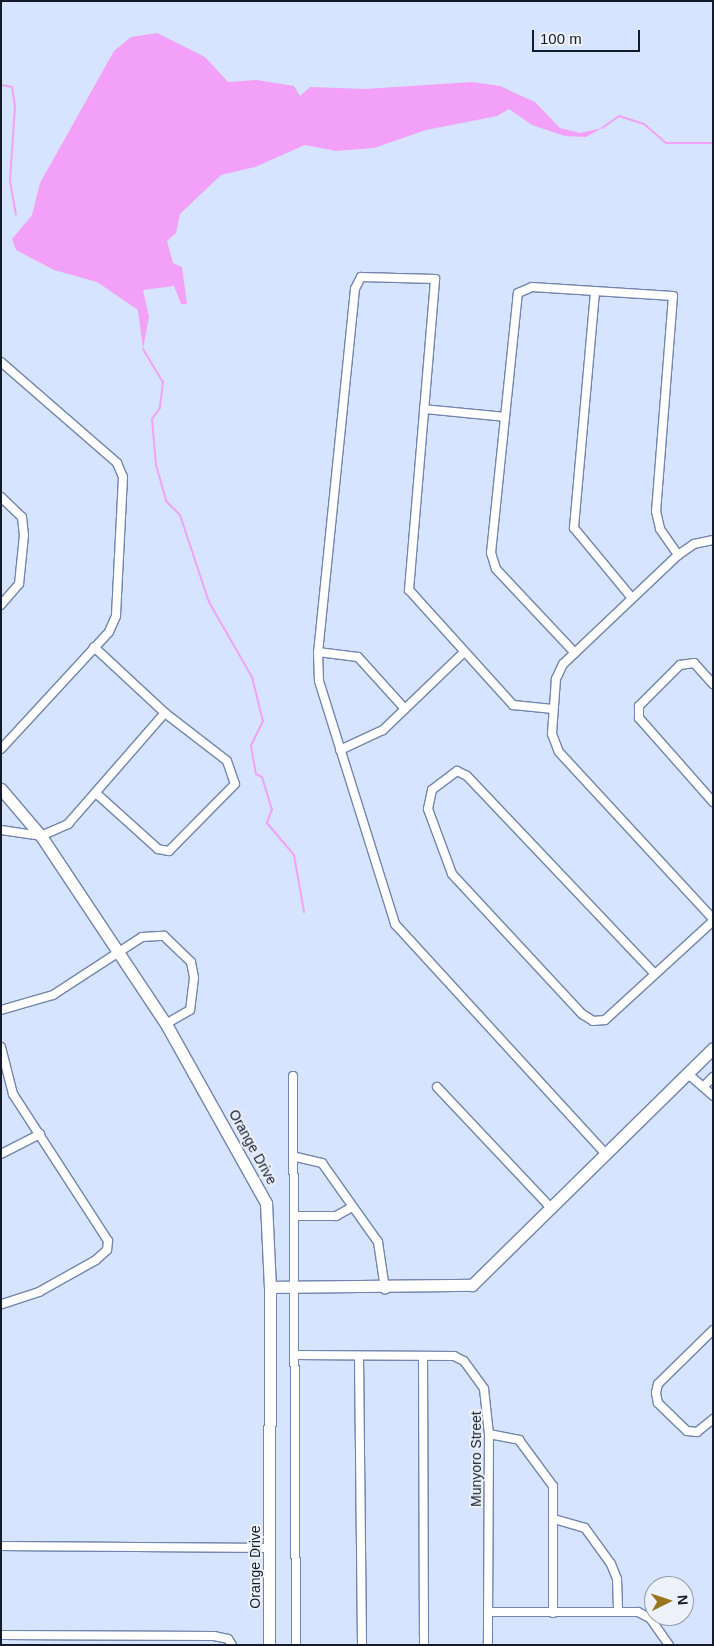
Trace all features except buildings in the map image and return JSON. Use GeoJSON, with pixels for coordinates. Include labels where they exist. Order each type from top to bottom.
{"type":"FeatureCollection","features":[{"type":"Feature","properties":{"kind":"street"},"geometry":{"type":"LineString","coordinates":[[553,709],[518,708],[463,653],[408,586],[435,279],[361,277],[355,289],[318,652],[319,681],[384,897],[401,934],[606,1154]]}},
{"type":"Feature","properties":{"kind":"street"},"geometry":{"type":"LineString","coordinates":[[575,653],[496,569],[491,552],[518,293],[532,287],[673,296],[656,511],[660,530],[678,555]]}},
{"type":"Feature","properties":{"kind":"street"},"geometry":{"type":"LineString","coordinates":[[594,292],[574,528],[632,598]]}},
{"type":"Feature","properties":{"kind":"street"},"geometry":{"type":"LineString","coordinates":[[1,362],[121,470],[116,616],[109,632],[1,749]]}},
{"type":"Feature","properties":{"kind":"street"},"geometry":{"type":"LineString","coordinates":[[424,409],[505,417]]}},
{"type":"Feature","properties":{"kind":"street"},"geometry":{"type":"LineString","coordinates":[[1,497],[22,517],[24,535],[19,584],[1,604]]}},
{"type":"Feature","properties":{"kind":"street"},"geometry":{"type":"LineString","coordinates":[[654,974],[467,776],[457,771],[432,790],[428,809],[452,874],[582,1014],[593,1021],[605,1020],[713,920],[559,752],[552,734],[558,673],[575,653],[678,555],[694,544],[713,540]]}},
{"type":"Feature","properties":{"kind":"street"},"geometry":{"type":"LineString","coordinates":[[94,647],[165,713],[227,762],[235,784],[170,851],[158,850],[98,795]]}},
{"type":"Feature","properties":{"kind":"street"},"geometry":{"type":"LineString","coordinates":[[318,652],[358,657],[405,709]]}},
{"type":"Feature","properties":{"kind":"street"},"geometry":{"type":"LineString","coordinates":[[340,750],[379,732],[463,653]]}},
{"type":"Feature","properties":{"kind":"street"},"geometry":{"type":"LineString","coordinates":[[713,684],[694,663],[680,665],[639,706],[639,718],[713,802]]}},
{"type":"Feature","properties":{"kind":"street"},"geometry":{"type":"LineString","coordinates":[[1,830],[41,836],[68,824],[98,795],[165,713]]}},
{"type":"Feature","properties":{"kind":"street","name":"Orange Drive"},"geometry":{"type":"LineString","coordinates":[[1,788],[41,836],[166,1024],[266,1203],[270,1287],[270,1645]]}},
{"type":"Feature","properties":{"kind":"street"},"geometry":{"type":"LineString","coordinates":[[1,1010],[53,995],[142,937],[164,936],[191,962],[190,1010],[166,1024]]}},
{"type":"Feature","properties":{"kind":"street"},"geometry":{"type":"LineString","coordinates":[[1,1046],[10,1088],[108,1241],[107,1250],[39,1292],[1,1304]]}},
{"type":"Feature","properties":{"kind":"street"},"geometry":{"type":"LineString","coordinates":[[270,1287],[385,1289],[472,1285],[713,1048]]}},
{"type":"Feature","properties":{"kind":"street"},"geometry":{"type":"LineString","coordinates":[[687,1073],[713,1096]]}},
{"type":"Feature","properties":{"kind":"street"},"geometry":{"type":"LineString","coordinates":[[293,1076],[296,1157],[296,1645]]}},
{"type":"Feature","properties":{"kind":"street"},"geometry":{"type":"LineString","coordinates":[[703,1087],[713,1077]]}},
{"type":"Feature","properties":{"kind":"street"},"geometry":{"type":"LineString","coordinates":[[437,1087],[552,1208]]}},
{"type":"Feature","properties":{"kind":"street"},"geometry":{"type":"LineString","coordinates":[[1,1154],[40,1134]]}},
{"type":"Feature","properties":{"kind":"street"},"geometry":{"type":"LineString","coordinates":[[296,1157],[322,1163],[381,1246],[385,1289]]}},
{"type":"Feature","properties":{"kind":"street"},"geometry":{"type":"LineString","coordinates":[[295,1216],[336,1216],[352,1207]]}},
{"type":"Feature","properties":{"kind":"street"},"geometry":{"type":"LineString","coordinates":[[713,1330],[658,1384],[656,1393],[658,1404],[687,1431],[697,1432],[713,1419]]}},
{"type":"Feature","properties":{"kind":"street","name":"Munyoro Street"},"geometry":{"type":"LineString","coordinates":[[296,1355],[359,1357],[454,1356],[464,1361],[487,1397],[489,1434],[488,1645]]}},
{"type":"Feature","properties":{"kind":"street"},"geometry":{"type":"LineString","coordinates":[[423,1356],[424,1645]]}},
{"type":"Feature","properties":{"kind":"street"},"geometry":{"type":"LineString","coordinates":[[359,1357],[362,1645]]}},
{"type":"Feature","properties":{"kind":"street"},"geometry":{"type":"LineString","coordinates":[[489,1434],[509,1434],[524,1445],[553,1486],[553,1613]]}},
{"type":"Feature","properties":{"kind":"street"},"geometry":{"type":"LineString","coordinates":[[554,1519],[585,1528],[611,1564],[617,1579],[618,1612]]}},
{"type":"Feature","properties":{"kind":"street"},"geometry":{"type":"LineString","coordinates":[[1,1547],[270,1548]]}},
{"type":"Feature","properties":{"kind":"street"},"geometry":{"type":"LineString","coordinates":[[488,1612],[638,1612],[650,1618],[669,1645]]}},
{"type":"Feature","properties":{"kind":"street"},"geometry":{"type":"LineString","coordinates":[[1,1635],[214,1636],[228,1639],[232,1645]]}},
{"type":"Feature","properties":{"kind":"shaded area"},"geometry":{"type":"Polygon","coordinates":[[[157,33],[205,57],[228,82],[257,80],[294,86],[300,96],[310,87],[365,89],[472,82],[500,86],[535,102],[560,128],[580,133],[602,128],[586,137],[565,136],[532,125],[509,109],[497,116],[426,130],[374,148],[336,151],[305,145],[255,167],[221,175],[180,214],[176,233],[167,241],[173,263],[182,267],[187,304],[181,304],[174,286],[143,290],[149,317],[143,349],[138,310],[97,282],[54,270],[16,250],[12,239],[32,215],[40,183],[114,51],[131,37],[157,33]]]}},
{"type":"Feature","properties":{"kind":"waterway"},"geometry":{"type":"LineString","coordinates":[[1,85],[12,87],[15,106],[10,181],[16,214]]}},
{"type":"Feature","properties":{"kind":"waterway"},"geometry":{"type":"LineString","coordinates":[[602,128],[619,116],[644,124],[666,143],[713,143]]}},
{"type":"Feature","properties":{"kind":"waterway"},"geometry":{"type":"LineString","coordinates":[[143,349],[163,382],[160,408],[152,419],[156,465],[166,501],[180,515],[209,602],[252,677],[263,721],[251,746],[256,774],[262,777],[272,809],[267,823],[294,855],[304,912]]}}]}
